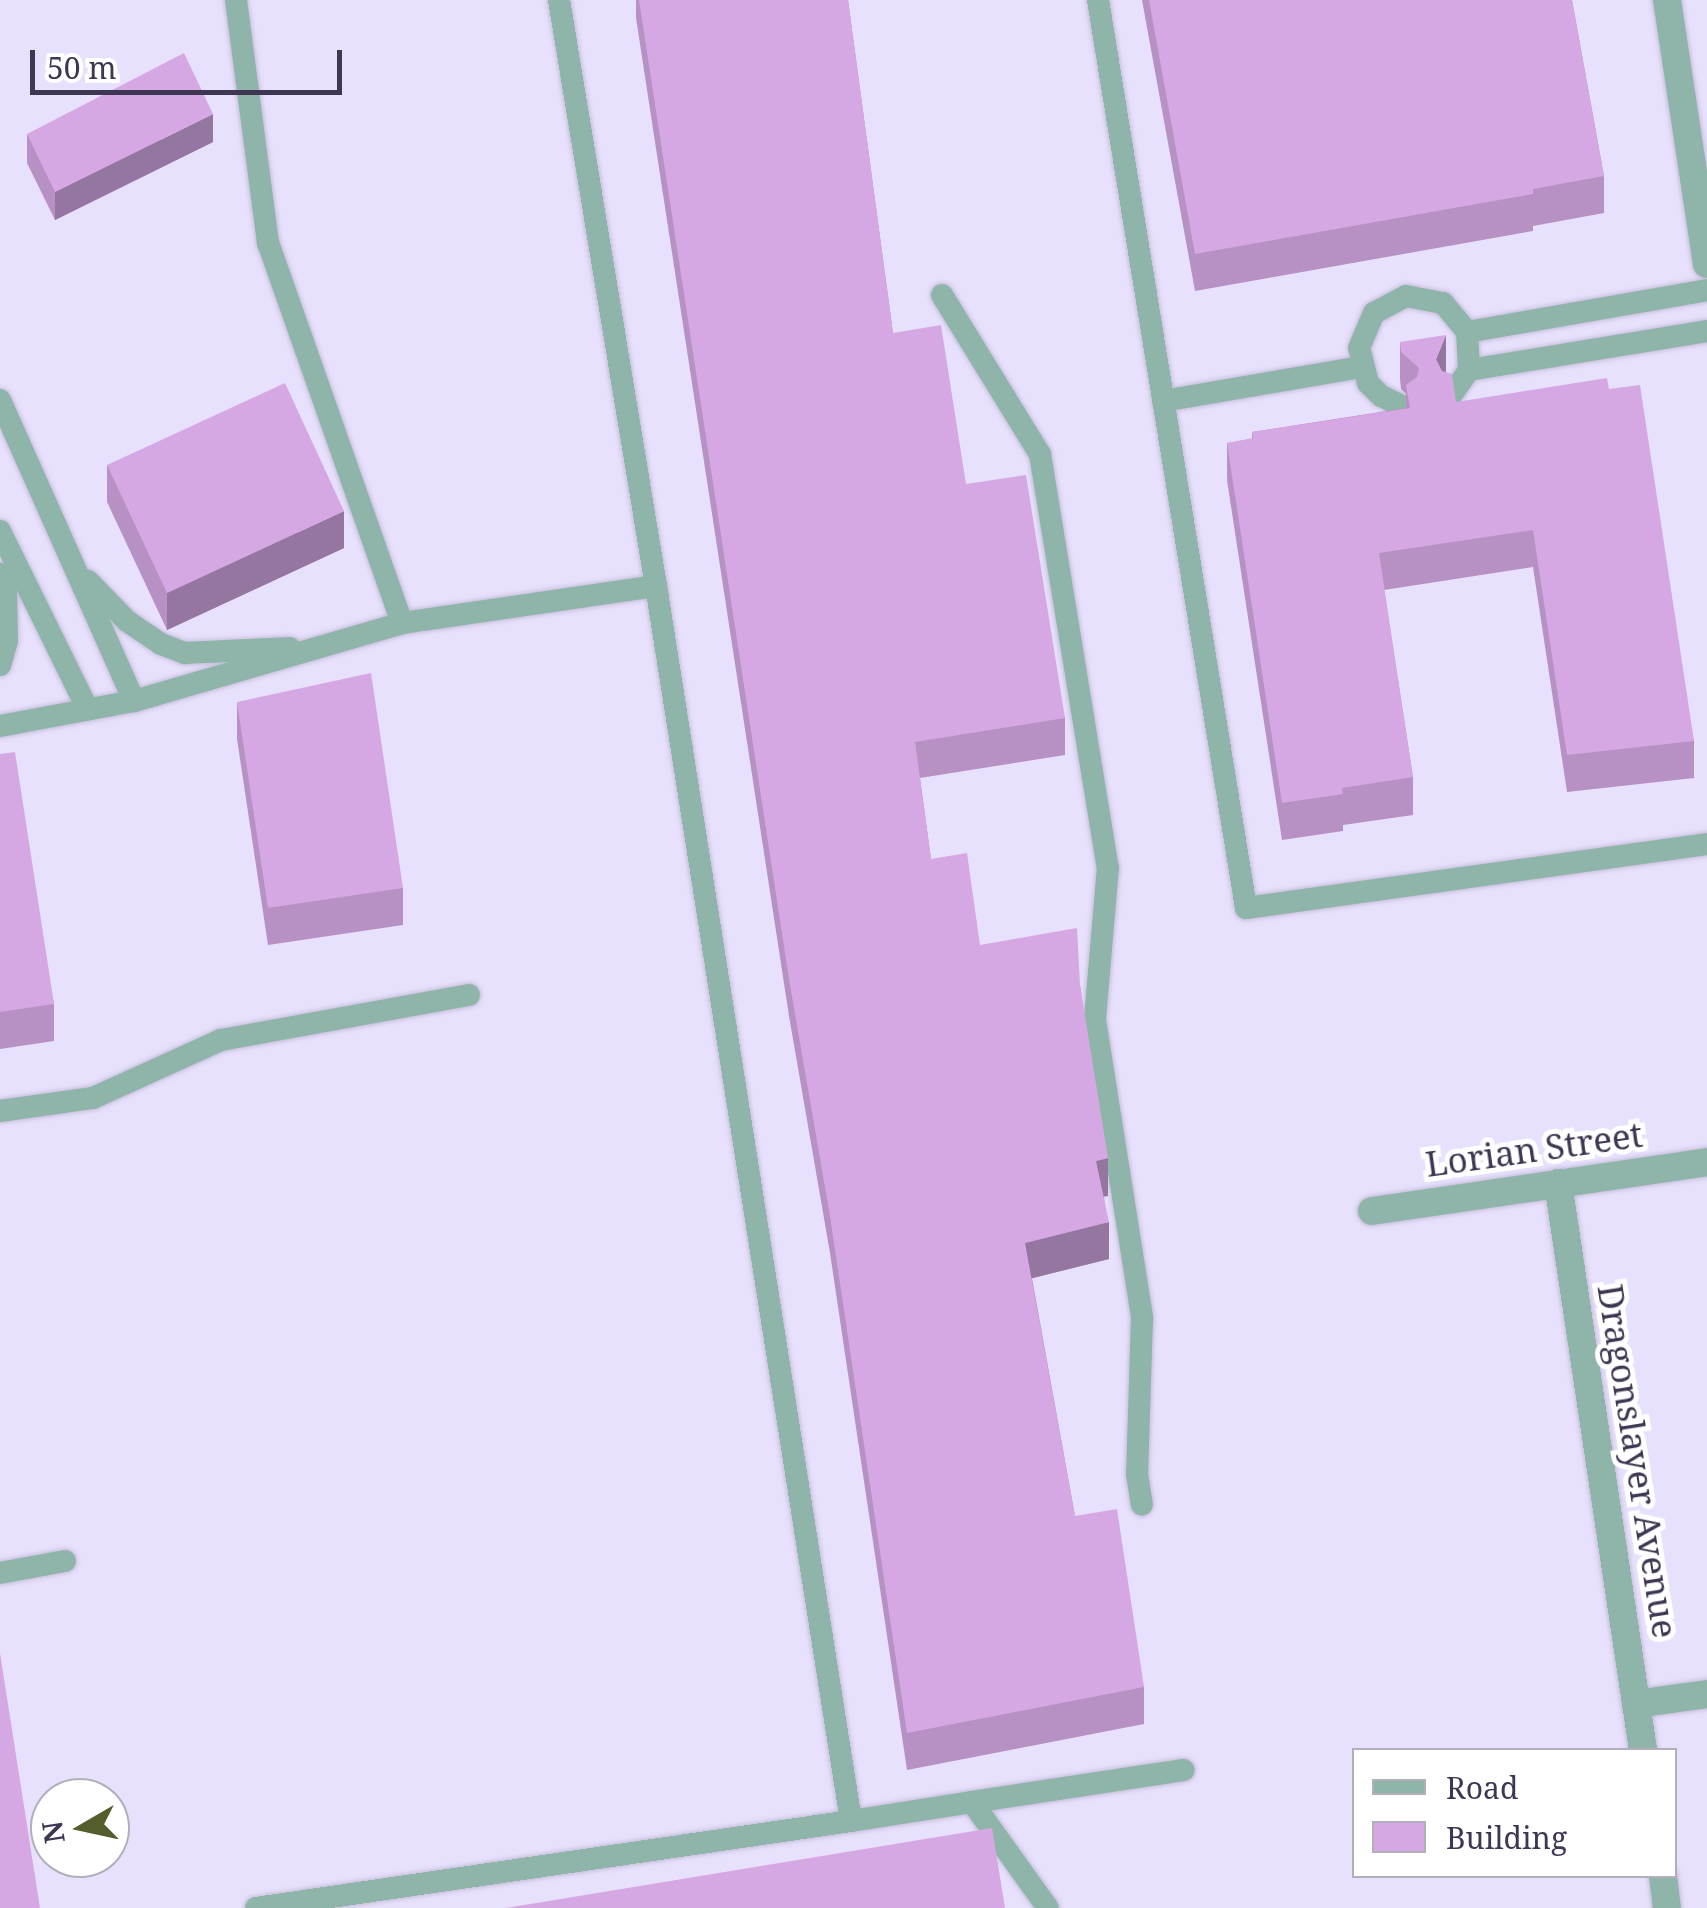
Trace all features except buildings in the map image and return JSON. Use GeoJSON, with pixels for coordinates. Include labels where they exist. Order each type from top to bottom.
{"type":"FeatureCollection","features":[{"type":"Feature","properties":{"kind":"street"},"geometry":{"type":"LineString","coordinates":[[1667,0],[1707,264]]}},
{"type":"Feature","properties":{"kind":"street","name":"Lorian Street"},"geometry":{"type":"LineString","coordinates":[[1372,1211],[1707,1162]]}},
{"type":"Feature","properties":{"kind":"street","name":"Dragonslayer Avenue"},"geometry":{"type":"LineString","coordinates":[[1558,1183],[1644,1748]]}},
{"type":"Feature","properties":{"kind":"street"},"geometry":{"type":"LineString","coordinates":[[1636,1704],[1707,1694]]}},
{"type":"Feature","properties":{"kind":"street"},"geometry":{"type":"LineString","coordinates":[[1662,1878],[1668,1908]]}},
{"type":"Feature","properties":{"kind":"lane"},"geometry":{"type":"LineString","coordinates":[[236,0],[268,243],[402,624]]}},
{"type":"Feature","properties":{"kind":"lane"},"geometry":{"type":"LineString","coordinates":[[559,0],[656,586],[850,1820]]}},
{"type":"Feature","properties":{"kind":"lane"},"geometry":{"type":"LineString","coordinates":[[1098,0],[1246,908],[1707,844]]}},
{"type":"Feature","properties":{"kind":"lane"},"geometry":{"type":"LineString","coordinates":[[1468,332],[1707,290]]}},
{"type":"Feature","properties":{"kind":"lane"},"geometry":{"type":"LineString","coordinates":[[942,295],[1040,454],[1047,493],[1108,867],[1095,1020],[1142,1318],[1137,1474],[1142,1505]]}},
{"type":"Feature","properties":{"kind":"lane"},"geometry":{"type":"LineString","coordinates":[[1404,407],[1381,396],[1362,367],[1364,330],[1389,302],[1426,297],[1443,303],[1468,332],[1468,370],[1451,396]]}},
{"type":"Feature","properties":{"kind":"lane"},"geometry":{"type":"LineString","coordinates":[[1468,370],[1707,331]]}},
{"type":"Feature","properties":{"kind":"lane"},"geometry":{"type":"LineString","coordinates":[[1163,401],[1362,367]]}},
{"type":"Feature","properties":{"kind":"lane"},"geometry":{"type":"LineString","coordinates":[[0,400],[134,700]]}},
{"type":"Feature","properties":{"kind":"lane"},"geometry":{"type":"LineString","coordinates":[[0,530],[88,710]]}},
{"type":"Feature","properties":{"kind":"lane"},"geometry":{"type":"LineString","coordinates":[[76,569],[128,621],[161,644],[185,653],[314,650]]}},
{"type":"Feature","properties":{"kind":"lane"},"geometry":{"type":"LineString","coordinates":[[0,574],[6,607],[6,641],[0,664]]}},
{"type":"Feature","properties":{"kind":"lane"},"geometry":{"type":"LineString","coordinates":[[0,726],[134,700],[402,624],[656,586]]}},
{"type":"Feature","properties":{"kind":"lane"},"geometry":{"type":"LineString","coordinates":[[0,1111],[93,1098],[221,1040],[469,995]]}},
{"type":"Feature","properties":{"kind":"lane"},"geometry":{"type":"LineString","coordinates":[[0,1573],[66,1561]]}},
{"type":"Feature","properties":{"kind":"lane"},"geometry":{"type":"LineString","coordinates":[[256,1908],[1184,1770]]}},
{"type":"Feature","properties":{"kind":"lane"},"geometry":{"type":"LineString","coordinates":[[972,1802],[1048,1908]]}}]}
